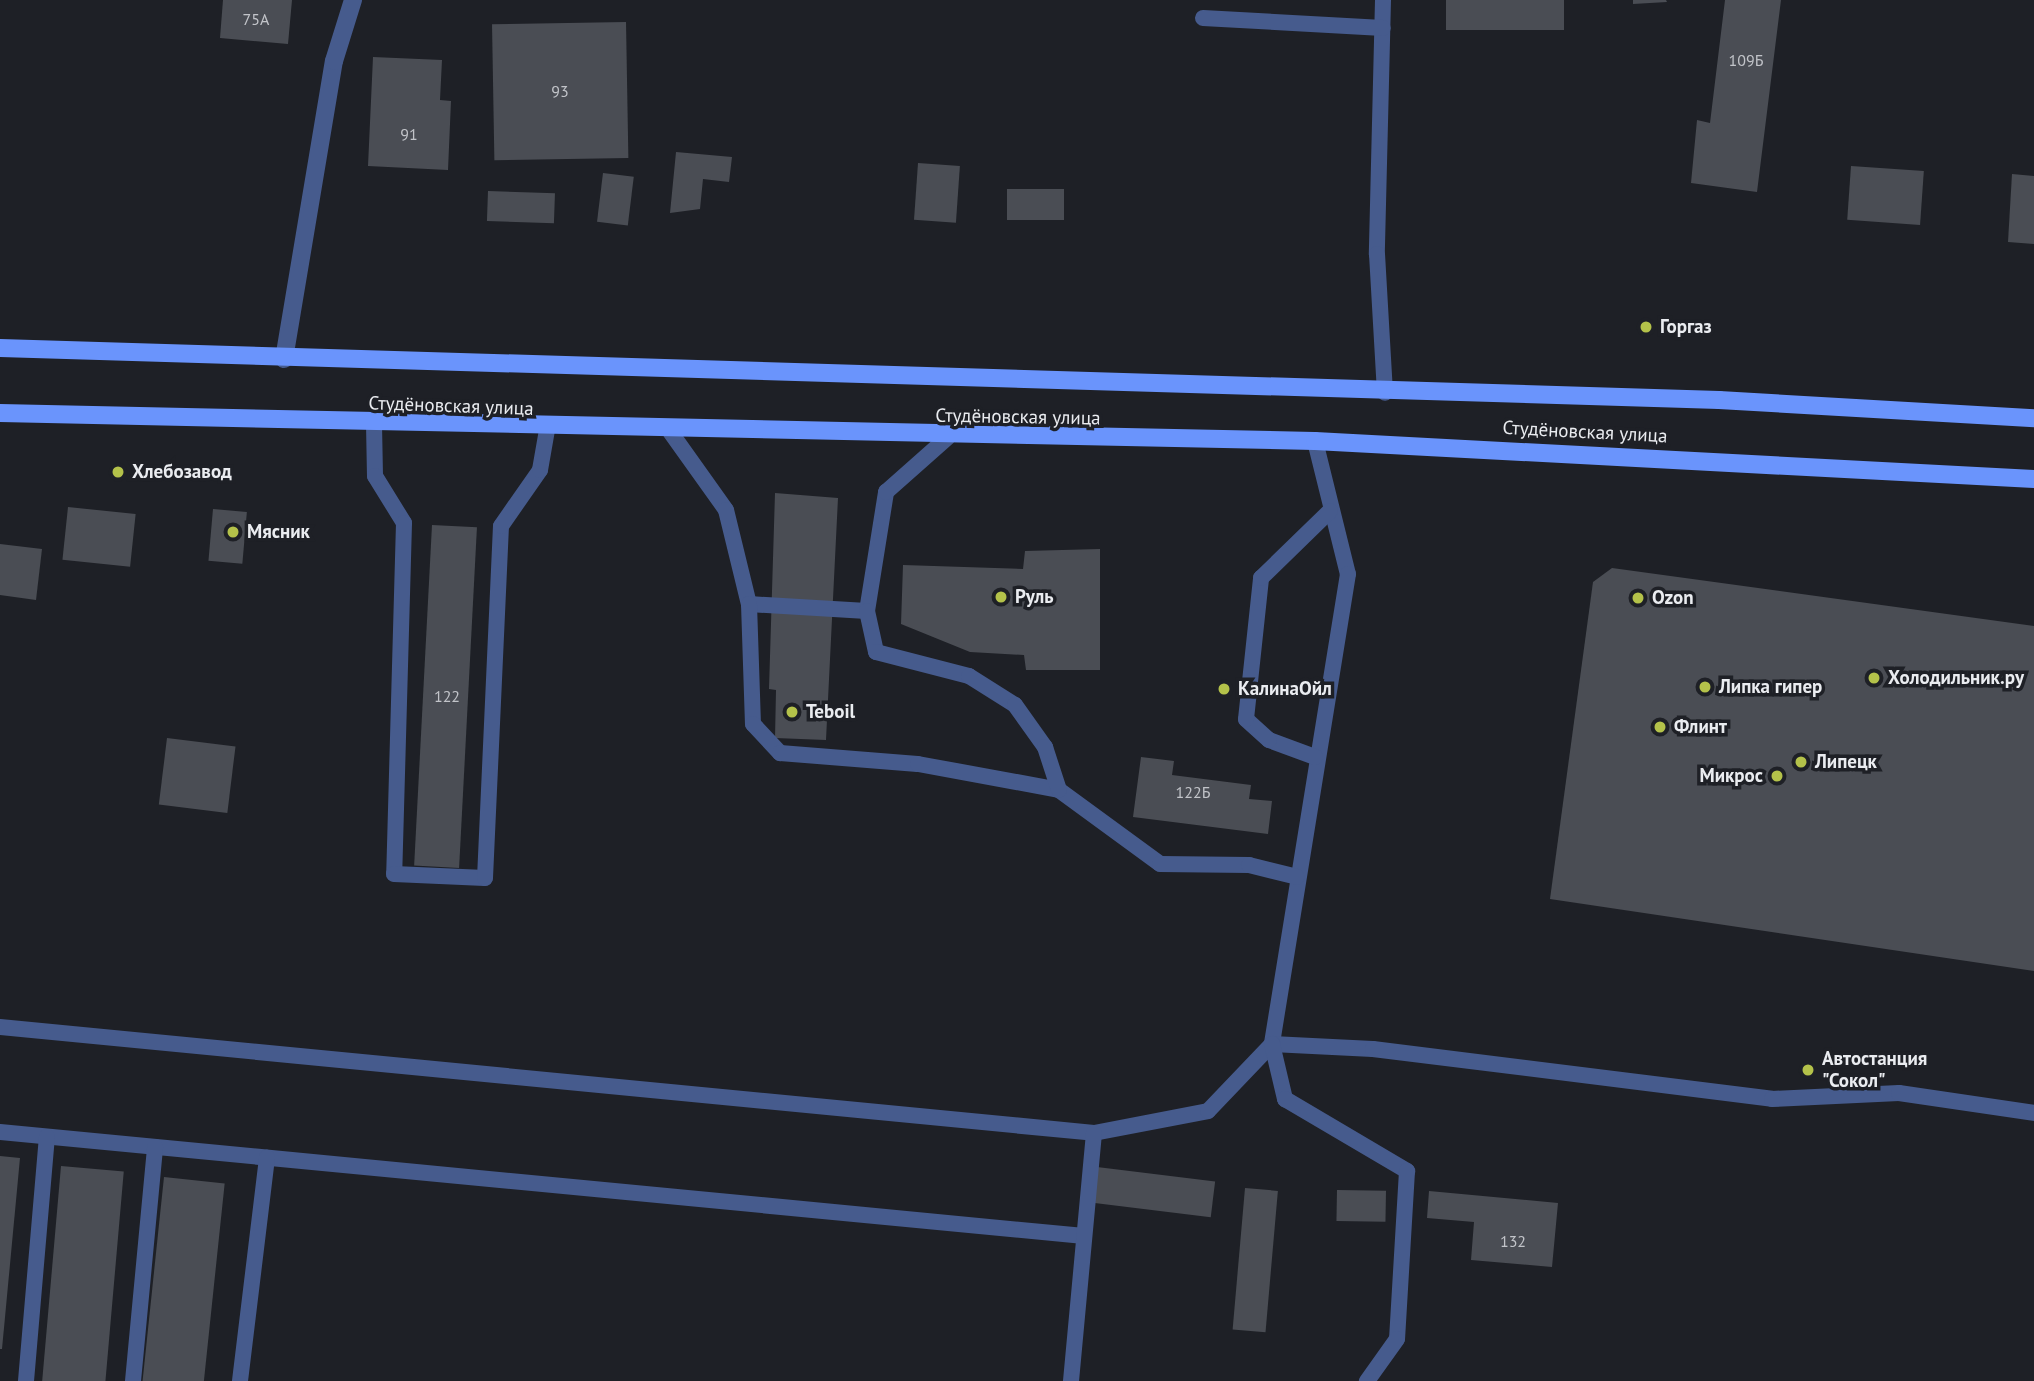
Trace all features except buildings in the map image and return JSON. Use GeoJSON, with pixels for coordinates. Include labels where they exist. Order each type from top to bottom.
{"type":"FeatureCollection","features":[{"type":"Feature","properties":{"kind":"main road","name":"Студёновская улица"},"geometry":{"type":"LineString","coordinates":[[0,348],[1385,393],[1719,400],[2034,418]]}},
{"type":"Feature","properties":{"kind":"main road","name":"Студёновская улица"},"geometry":{"type":"LineString","coordinates":[[0,414],[547,430],[1315,441],[2034,479]]}},
{"type":"Feature","properties":{"kind":"street"},"geometry":{"type":"LineString","coordinates":[[284,359],[334,61],[353,0]]}},
{"type":"Feature","properties":{"kind":"lane"},"geometry":{"type":"LineString","coordinates":[[1383,0],[1377,254],[1385,393]]}},
{"type":"Feature","properties":{"kind":"lane"},"geometry":{"type":"LineString","coordinates":[[1203,18],[1383,27]]}},
{"type":"Feature","properties":{"kind":"lane"},"geometry":{"type":"LineString","coordinates":[[374,424],[375,476],[404,523],[394,874],[485,878],[500,526],[540,470],[547,430]]}},
{"type":"Feature","properties":{"kind":"lane"},"geometry":{"type":"LineString","coordinates":[[669,430],[726,510],[749,604],[754,724],[780,753],[918,764],[1059,790],[1160,864],[1249,864],[1297,877]]}},
{"type":"Feature","properties":{"kind":"lane"},"geometry":{"type":"LineString","coordinates":[[948,437],[886,492],[867,611],[876,652],[969,676],[1015,705],[1045,747],[1059,790]]}},
{"type":"Feature","properties":{"kind":"lane"},"geometry":{"type":"LineString","coordinates":[[1315,441],[1330,511],[1348,574],[1315,757],[1272,1044],[1285,1099],[1407,1171],[1396,1339],[1367,1381]]}},
{"type":"Feature","properties":{"kind":"lane"},"geometry":{"type":"LineString","coordinates":[[1315,757],[1269,740],[1246,719],[1261,578],[1330,511]]}},
{"type":"Feature","properties":{"kind":"lane"},"geometry":{"type":"LineString","coordinates":[[749,604],[867,611]]}},
{"type":"Feature","properties":{"kind":"lane"},"geometry":{"type":"LineString","coordinates":[[0,1027],[1094,1133],[1208,1111],[1272,1044],[1373,1049],[1772,1098],[1899,1093],[2034,1113]]}},
{"type":"Feature","properties":{"kind":"lane"},"geometry":{"type":"LineString","coordinates":[[0,1132],[1084,1236]]}},
{"type":"Feature","properties":{"kind":"lane"},"geometry":{"type":"LineString","coordinates":[[1071,1381],[1094,1133]]}},
{"type":"Feature","properties":{"kind":"lane"},"geometry":{"type":"LineString","coordinates":[[26,1381],[47,1137]]}},
{"type":"Feature","properties":{"kind":"lane"},"geometry":{"type":"LineString","coordinates":[[133,1381],[155,1147]]}},
{"type":"Feature","properties":{"kind":"lane"},"geometry":{"type":"LineString","coordinates":[[240,1381],[267,1158]]}},
{"type":"Feature","properties":{"kind":"place","name":"Горгаз"},"geometry":{"type":"Point","coordinates":[1646,327]}},
{"type":"Feature","properties":{"kind":"place","name":"Хлебозавод"},"geometry":{"type":"Point","coordinates":[118,472]}},
{"type":"Feature","properties":{"kind":"place","name":"Мясник"},"geometry":{"type":"Point","coordinates":[233,532]}},
{"type":"Feature","properties":{"kind":"place","name":"Руль"},"geometry":{"type":"Point","coordinates":[1001,597]}},
{"type":"Feature","properties":{"kind":"place","name":"Ozon"},"geometry":{"type":"Point","coordinates":[1638,598]}},
{"type":"Feature","properties":{"kind":"place","name":"Холодильник.ру"},"geometry":{"type":"Point","coordinates":[1874,678]}},
{"type":"Feature","properties":{"kind":"place","name":"Липка гипер"},"geometry":{"type":"Point","coordinates":[1705,687]}},
{"type":"Feature","properties":{"kind":"place","name":"КалинаОйл"},"geometry":{"type":"Point","coordinates":[1224,689]}},
{"type":"Feature","properties":{"kind":"place","name":"Teboil"},"geometry":{"type":"Point","coordinates":[792,712]}},
{"type":"Feature","properties":{"kind":"place","name":"Флинт"},"geometry":{"type":"Point","coordinates":[1660,727]}},
{"type":"Feature","properties":{"kind":"place","name":"Липецк"},"geometry":{"type":"Point","coordinates":[1801,762]}},
{"type":"Feature","properties":{"kind":"place","name":"Микрос"},"geometry":{"type":"Point","coordinates":[1777,776]}},
{"type":"Feature","properties":{"kind":"place","name":"Автостанция \"Сокол\""},"geometry":{"type":"Point","coordinates":[1808,1070]}}]}
